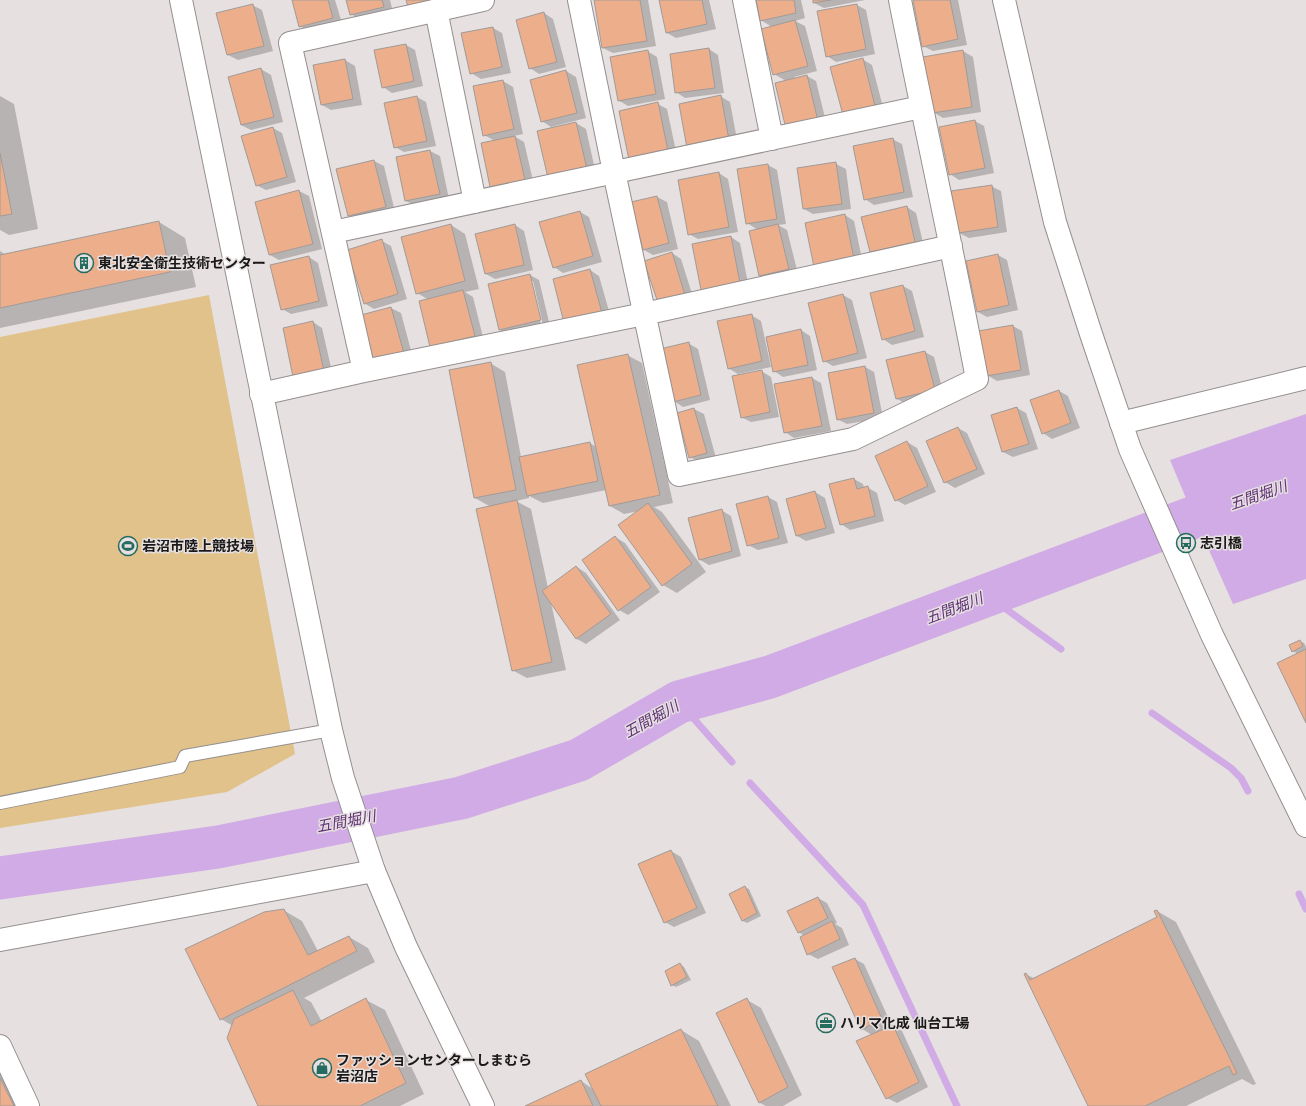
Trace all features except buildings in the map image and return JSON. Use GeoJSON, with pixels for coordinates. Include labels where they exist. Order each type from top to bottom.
{"type":"FeatureCollection","features":[{"type":"Feature","properties":{"kind":"street"},"geometry":{"type":"LineString","coordinates":[[181,0],[261,394],[331,730],[343,778],[371,864],[406,947],[483,1106]]}},
{"type":"Feature","properties":{"kind":"street"},"geometry":{"type":"LineString","coordinates":[[364,370],[290,44],[483,0]]}},
{"type":"Feature","properties":{"kind":"street"},"geometry":{"type":"LineString","coordinates":[[579,0],[679,475],[853,439],[977,379],[952,246],[921,107],[900,0]]}},
{"type":"Feature","properties":{"kind":"street"},"geometry":{"type":"LineString","coordinates":[[744,0],[772,139]]}},
{"type":"Feature","properties":{"kind":"street"},"geometry":{"type":"LineString","coordinates":[[1004,0],[1055,222],[1130,449],[1212,635],[1305,822]]}},
{"type":"Feature","properties":{"kind":"street"},"geometry":{"type":"LineString","coordinates":[[436,10],[475,202]]}},
{"type":"Feature","properties":{"kind":"street"},"geometry":{"type":"LineString","coordinates":[[333,232],[921,107]]}},
{"type":"Feature","properties":{"kind":"street"},"geometry":{"type":"LineString","coordinates":[[261,394],[364,370],[644,314],[952,246]]}},
{"type":"Feature","properties":{"kind":"street"},"geometry":{"type":"LineString","coordinates":[[1121,423],[1306,378]]}},
{"type":"Feature","properties":{"kind":"street"},"geometry":{"type":"LineString","coordinates":[[0,940],[371,864]]}},
{"type":"Feature","properties":{"kind":"street"},"geometry":{"type":"LineString","coordinates":[[0,1046],[28,1106]]}},
{"type":"Feature","properties":{"kind":"lane"},"geometry":{"type":"LineString","coordinates":[[0,803],[180,767],[185,756],[331,730]]}},
{"type":"Feature","properties":{"kind":"shaded area","name":"岩沼市陸上競技場"},"geometry":{"type":"Polygon","coordinates":[[[209,295],[295,754],[227,792],[0,828],[0,337],[209,295]]]}},
{"type":"Feature","properties":{"kind":"water"},"geometry":{"type":"Polygon","coordinates":[[[1306,414],[1306,579],[1233,604],[1170,460],[1306,414]]]}},
{"type":"Feature","properties":{"kind":"waterway","name":"五間堀川"},"geometry":{"type":"LineString","coordinates":[[0,878],[218,847],[461,798],[579,760],[679,702],[770,677],[1205,513],[1306,479]]}},
{"type":"Feature","properties":{"kind":"waterway"},"geometry":{"type":"LineString","coordinates":[[988,596],[1061,649]]}},
{"type":"Feature","properties":{"kind":"waterway"},"geometry":{"type":"LineString","coordinates":[[679,702],[732,762]]}},
{"type":"Feature","properties":{"kind":"waterway"},"geometry":{"type":"LineString","coordinates":[[1152,713],[1231,768],[1241,778],[1248,791]]}},
{"type":"Feature","properties":{"kind":"waterway"},"geometry":{"type":"LineString","coordinates":[[750,783],[863,905],[957,1106]]}},
{"type":"Feature","properties":{"kind":"waterway"},"geometry":{"type":"LineString","coordinates":[[1299,894],[1306,909]]}},
{"type":"Feature","properties":{"kind":"place","name":"東北安全衛生技術センター"},"geometry":{"type":"Point","coordinates":[84,263]}},
{"type":"Feature","properties":{"kind":"place","name":"志引橋"},"geometry":{"type":"Point","coordinates":[1186,543]}},
{"type":"Feature","properties":{"kind":"place","name":"岩沼市陸上競技場"},"geometry":{"type":"Point","coordinates":[128,546]}},
{"type":"Feature","properties":{"kind":"place","name":"ハリマ化成 仙台工場"},"geometry":{"type":"Point","coordinates":[826,1023]}},
{"type":"Feature","properties":{"kind":"place","name":"ファッションセンターしまむら 岩沼店"},"geometry":{"type":"Point","coordinates":[322,1068]}}]}
